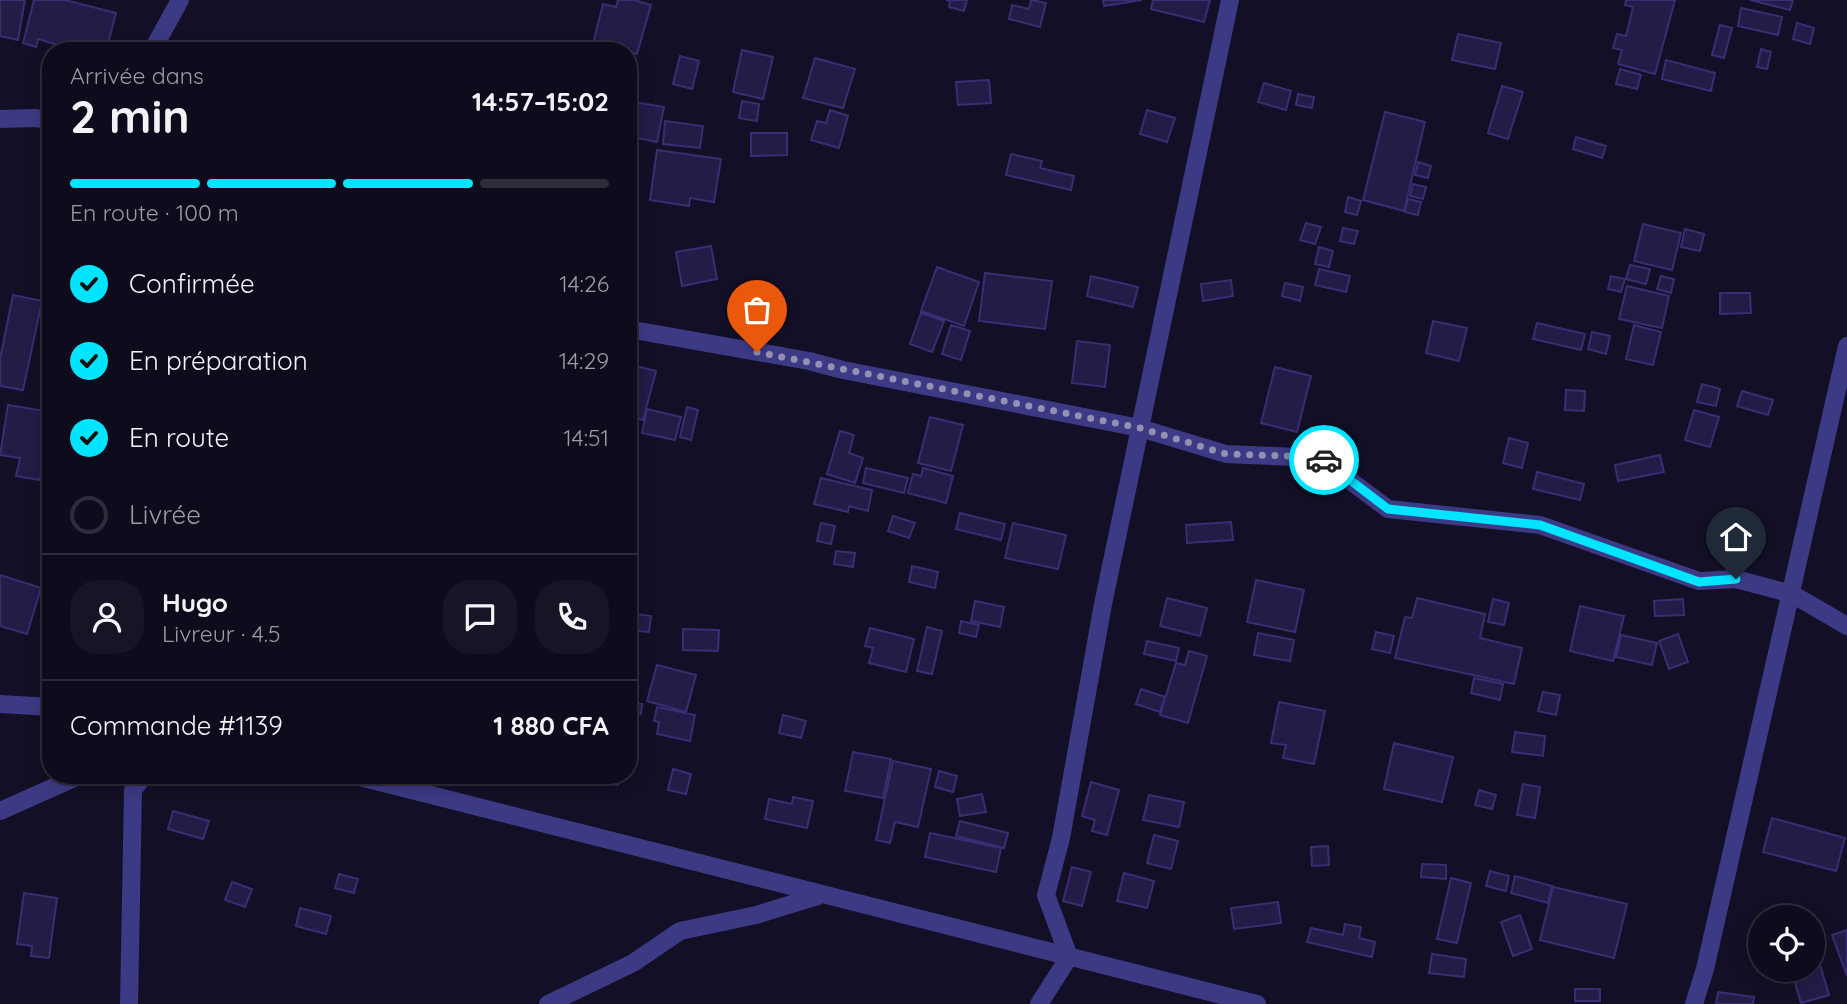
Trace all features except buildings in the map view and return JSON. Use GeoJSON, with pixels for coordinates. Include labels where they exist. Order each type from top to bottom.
{"type":"FeatureCollection","features":[{"type":"Feature","properties":{"kind":"street"},"geometry":{"type":"LineString","coordinates":[[157,42],[180,0]]}},
{"type":"Feature","properties":{"kind":"street"},"geometry":{"type":"LineString","coordinates":[[1069,957],[1046,895],[1061,838],[1103,604],[1230,0]]}},
{"type":"Feature","properties":{"kind":"street"},"geometry":{"type":"LineString","coordinates":[[0,119],[42,119]]}},
{"type":"Feature","properties":{"kind":"street"},"geometry":{"type":"LineString","coordinates":[[637,330],[809,361],[1140,428],[1226,454],[1321,457],[1388,509],[1540,525],[1699,582],[1736,579],[1792,594],[1847,626]]}},
{"type":"Feature","properties":{"kind":"street"},"geometry":{"type":"LineString","coordinates":[[1694,1004],[1705,969],[1847,346]]}},
{"type":"Feature","properties":{"kind":"street"},"geometry":{"type":"LineString","coordinates":[[0,704],[42,706]]}},
{"type":"Feature","properties":{"kind":"street"},"geometry":{"type":"LineString","coordinates":[[0,811],[60,784]]}},
{"type":"Feature","properties":{"kind":"street"},"geometry":{"type":"LineString","coordinates":[[129,1004],[133,790],[138,784]]}},
{"type":"Feature","properties":{"kind":"street"},"geometry":{"type":"LineString","coordinates":[[387,784],[1257,1004]]}},
{"type":"Feature","properties":{"kind":"street"},"geometry":{"type":"LineString","coordinates":[[548,1004],[633,963],[680,931],[756,915],[820,895]]}},
{"type":"Feature","properties":{"kind":"street"},"geometry":{"type":"LineString","coordinates":[[1039,1004],[1069,957]]}},
{"type":"Feature","properties":{"kind":"way so far"},"geometry":{"type":"LineString","coordinates":[[757,352],[1140,428],[1226,454],[1321,457],[1324,460]]}},
{"type":"Feature","properties":{"kind":"route"},"geometry":{"type":"LineString","coordinates":[[1324,460],[1388,509],[1540,525],[1699,582],[1736,579]]}}]}
